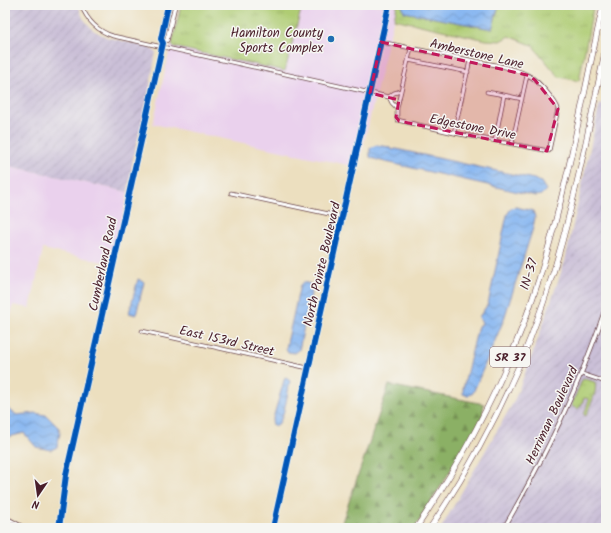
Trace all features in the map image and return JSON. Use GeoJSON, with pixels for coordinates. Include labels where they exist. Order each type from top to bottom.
{"type":"FeatureCollection","features":[{"type":"Feature","properties":{"kind":"highway","name":"IN-37"},"geometry":{"type":"LineString","coordinates":[[416,528],[475,432],[505,370],[524,322],[550,240],[603,5]]}},
{"type":"Feature","properties":{"kind":"highway","name":"IN-37"},"geometry":{"type":"LineString","coordinates":[[430,528],[464,476],[497,414],[534,329],[554,269],[566,226],[606,47]]}},
{"type":"Feature","properties":{"kind":"street"},"geometry":{"type":"LineString","coordinates":[[81,5],[91,23],[104,33],[389,97],[401,91]]}},
{"type":"Feature","properties":{"kind":"street","name":"Cumberland Road"},"geometry":{"type":"LineString","coordinates":[[59,528],[66,475],[162,45],[161,39],[168,5]]}},
{"type":"Feature","properties":{"kind":"street","name":"Cumberland Road"},"geometry":{"type":"LineString","coordinates":[[162,45],[167,40],[175,5]]}},
{"type":"Feature","properties":{"kind":"street","name":"North Pointe Boulevard"},"geometry":{"type":"LineString","coordinates":[[273,528],[343,217],[388,5]]}},
{"type":"Feature","properties":{"kind":"street","name":"Amberstone Lane"},"geometry":{"type":"LineString","coordinates":[[381,42],[470,60],[527,75],[535,80],[558,106],[558,113],[549,151]]}},
{"type":"Feature","properties":{"kind":"street"},"geometry":{"type":"LineString","coordinates":[[397,108],[411,48]]}},
{"type":"Feature","properties":{"kind":"street","name":"Amberstone Lane"},"geometry":{"type":"LineString","coordinates":[[408,60],[468,72]]}},
{"type":"Feature","properties":{"kind":"street"},"geometry":{"type":"LineString","coordinates":[[454,133],[470,60]]}},
{"type":"Feature","properties":{"kind":"street"},"geometry":{"type":"LineString","coordinates":[[512,144],[527,75]]}},
{"type":"Feature","properties":{"kind":"street"},"geometry":{"type":"LineString","coordinates":[[487,92],[522,99]]}},
{"type":"Feature","properties":{"kind":"street"},"geometry":{"type":"LineString","coordinates":[[495,141],[504,95]]}},
{"type":"Feature","properties":{"kind":"street"},"geometry":{"type":"LineString","coordinates":[[389,97],[397,108]]}},
{"type":"Feature","properties":{"kind":"street","name":"Edgestone Drive"},"geometry":{"type":"LineString","coordinates":[[397,108],[396,117],[400,121],[549,151]]}},
{"type":"Feature","properties":{"kind":"street"},"geometry":{"type":"LineString","coordinates":[[232,192],[343,217]]}},
{"type":"Feature","properties":{"kind":"street","name":"Herriman Boulevard"},"geometry":{"type":"LineString","coordinates":[[504,528],[552,440],[582,374],[606,307]]}},
{"type":"Feature","properties":{"kind":"street","name":"East 153rd Street"},"geometry":{"type":"LineString","coordinates":[[142,331],[308,368]]}},
{"type":"Feature","properties":{"kind":"street"},"geometry":{"type":"LineString","coordinates":[[582,374],[606,382]]}},
{"type":"Feature","properties":{"kind":"street"},"geometry":{"type":"LineString","coordinates":[[5,517],[25,528]]}},
{"type":"Feature","properties":{"kind":"street"},"geometry":{"type":"LineString","coordinates":[[5,524],[11,528]]}},
{"type":"Feature","properties":{"kind":"highlighted area"},"geometry":{"type":"Polygon","coordinates":[[[381,42],[527,75],[535,80],[558,109],[547,151],[399,121],[396,117],[399,100],[370,93],[381,42]]]}},
{"type":"Feature","properties":{"kind":"shaded area"},"geometry":{"type":"Polygon","coordinates":[[[5,5],[78,5],[83,18],[93,30],[106,37],[148,47],[156,52],[147,102],[133,158],[128,192],[5,165],[5,5]]]}},
{"type":"Feature","properties":{"kind":"shaded area"},"geometry":{"type":"Polygon","coordinates":[[[180,5],[397,5],[358,167],[153,124],[180,5]]]}},
{"type":"Feature","properties":{"kind":"shaded area"},"geometry":{"type":"Polygon","coordinates":[[[600,103],[606,105],[606,528],[441,528],[514,401],[534,350],[565,261],[600,103]]]}},
{"type":"Feature","properties":{"kind":"shaded area"},"geometry":{"type":"Polygon","coordinates":[[[5,165],[128,192],[113,264],[43,249],[30,308],[13,305],[5,343],[5,165]]]}},
{"type":"Feature","properties":{"kind":"green space"},"geometry":{"type":"Polygon","coordinates":[[[181,5],[302,6],[285,71],[173,47],[172,44],[181,5]]]}},
{"type":"Feature","properties":{"kind":"green space"},"geometry":{"type":"Polygon","coordinates":[[[397,5],[402,5],[405,12],[492,29],[499,5],[577,5],[593,9],[579,81],[559,77],[532,45],[509,36],[500,41],[486,40],[394,19],[397,5]]]}},
{"type":"Feature","properties":{"kind":"green space"},"geometry":{"type":"Polygon","coordinates":[[[585,379],[595,382],[596,386],[595,394],[586,416],[584,415],[589,399],[584,398],[578,409],[571,406],[582,380],[585,379]]]}},
{"type":"Feature","properties":{"kind":"green space"},"geometry":{"type":"Polygon","coordinates":[[[389,385],[484,404],[482,419],[415,528],[340,528],[389,385]]]}},
{"type":"Feature","properties":{"kind":"water"},"geometry":{"type":"Polygon","coordinates":[[[402,5],[499,5],[492,29],[404,12],[402,5]]]}},
{"type":"Feature","properties":{"kind":"water"},"geometry":{"type":"Polygon","coordinates":[[[377,145],[389,147],[392,150],[396,149],[534,179],[541,182],[546,190],[541,195],[536,196],[377,160],[370,157],[370,148],[377,145]]]}},
{"type":"Feature","properties":{"kind":"water"},"geometry":{"type":"Polygon","coordinates":[[[516,207],[533,211],[535,217],[533,228],[504,319],[473,393],[468,396],[463,394],[463,389],[478,326],[482,324],[479,317],[488,304],[507,215],[511,208],[516,207]]]}},
{"type":"Feature","properties":{"kind":"water"},"geometry":{"type":"Polygon","coordinates":[[[138,279],[144,282],[136,315],[129,313],[138,279]]]}},
{"type":"Feature","properties":{"kind":"water"},"geometry":{"type":"Polygon","coordinates":[[[303,282],[311,284],[312,289],[299,350],[295,353],[288,352],[286,348],[300,285],[303,282]]]}},
{"type":"Feature","properties":{"kind":"water"},"geometry":{"type":"Polygon","coordinates":[[[285,377],[290,381],[287,398],[281,419],[276,426],[273,425],[272,422],[285,377]]]}},
{"type":"Feature","properties":{"kind":"water"},"geometry":{"type":"Polygon","coordinates":[[[5,407],[17,415],[34,413],[46,415],[59,428],[60,433],[57,447],[51,450],[36,447],[24,433],[5,438],[5,407]]]}},
{"type":"Feature","properties":{"kind":"cycle path"},"geometry":{"type":"LineString","coordinates":[[59,528],[66,475],[163,43],[161,39],[168,5]]}},
{"type":"Feature","properties":{"kind":"cycle path"},"geometry":{"type":"LineString","coordinates":[[273,528],[389,5]]}},
{"type":"Feature","properties":{"kind":"place","name":"Hamilton County Sports Complex"},"geometry":{"type":"Point","coordinates":[331,39]}}]}
